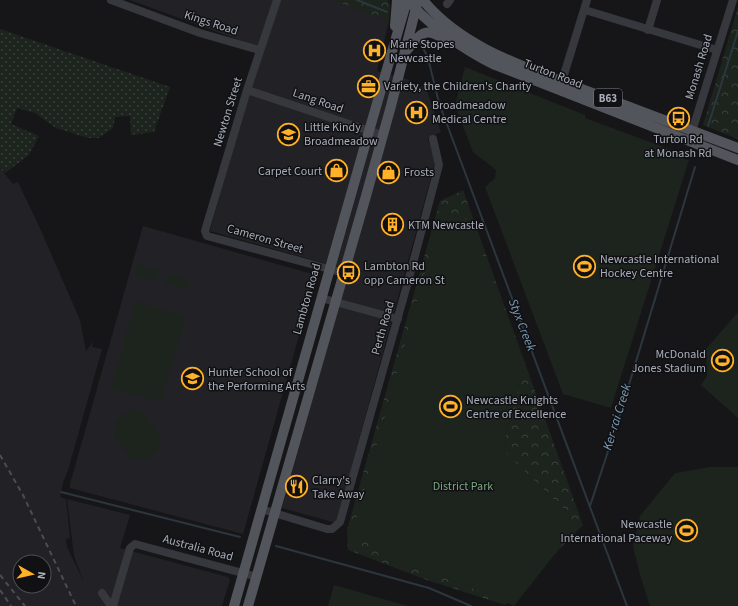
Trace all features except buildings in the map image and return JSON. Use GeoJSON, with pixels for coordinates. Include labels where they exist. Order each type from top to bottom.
{"type":"FeatureCollection","features":[{"type":"Feature","properties":{"kind":"main road"},"geometry":{"type":"LineString","coordinates":[[395,38],[394,25],[397,0]]}},
{"type":"Feature","properties":{"kind":"main road","name":"Lambton Road"},"geometry":{"type":"LineString","coordinates":[[234,606],[368,131],[407,0]]}},
{"type":"Feature","properties":{"kind":"main road","name":"B63"},"geometry":{"type":"LineString","coordinates":[[407,0],[417,5]]}},
{"type":"Feature","properties":{"kind":"main road","name":"Turton Road"},"geometry":{"type":"LineString","coordinates":[[423,0],[445,21],[488,51],[562,81],[738,148]]}},
{"type":"Feature","properties":{"kind":"main road"},"geometry":{"type":"LineString","coordinates":[[432,0],[445,18],[445,21]]}},
{"type":"Feature","properties":{"kind":"main road"},"geometry":{"type":"LineString","coordinates":[[248,606],[344,273],[417,5]]}},
{"type":"Feature","properties":{"kind":"main road","name":"Turton Road"},"geometry":{"type":"LineString","coordinates":[[417,5],[441,32],[483,59],[738,160]]}},
{"type":"Feature","properties":{"kind":"main road"},"geometry":{"type":"LineString","coordinates":[[404,52],[416,37],[428,32],[438,35],[459,49],[467,49]]}},
{"type":"Feature","properties":{"kind":"street","name":"Kings Road"},"geometry":{"type":"LineString","coordinates":[[111,0],[200,33],[259,50]]}},
{"type":"Feature","properties":{"kind":"street","name":"Newton Street"},"geometry":{"type":"LineString","coordinates":[[205,231],[246,90],[277,0]]}},
{"type":"Feature","properties":{"kind":"street"},"geometry":{"type":"LineString","coordinates":[[562,81],[587,0]]}},
{"type":"Feature","properties":{"kind":"street"},"geometry":{"type":"LineString","coordinates":[[648,30],[657,0]]}},
{"type":"Feature","properties":{"kind":"street","name":"Monash Road"},"geometry":{"type":"LineString","coordinates":[[689,140],[733,0]]}},
{"type":"Feature","properties":{"kind":"street"},"geometry":{"type":"LineString","coordinates":[[585,10],[717,50]]}},
{"type":"Feature","properties":{"kind":"street","name":"Lang Road"},"geometry":{"type":"LineString","coordinates":[[246,90],[382,135]]}},
{"type":"Feature","properties":{"kind":"street","name":"Perth Road"},"geometry":{"type":"LineString","coordinates":[[275,513],[328,529],[332,529],[340,522],[398,319],[439,165],[433,139]]}},
{"type":"Feature","properties":{"kind":"street","name":"Cameron Street"},"geometry":{"type":"LineString","coordinates":[[205,231],[207,236],[344,273]]}},
{"type":"Feature","properties":{"kind":"street"},"geometry":{"type":"LineString","coordinates":[[321,298],[398,319]]}},
{"type":"Feature","properties":{"kind":"street"},"geometry":{"type":"LineString","coordinates":[[261,509],[275,513]]}},
{"type":"Feature","properties":{"kind":"street","name":"Australia Road"},"geometry":{"type":"LineString","coordinates":[[112,606],[130,548],[135,544],[257,577]]}},
{"type":"Feature","properties":{"kind":"street"},"geometry":{"type":"LineString","coordinates":[[102,593],[112,606]]}},
{"type":"Feature","properties":{"kind":"shaded area"},"geometry":{"type":"Polygon","coordinates":[[[130,0],[334,0],[389,21],[377,71],[410,80],[407,92],[425,85],[441,132],[428,139],[436,159],[336,523],[282,508],[349,270],[210,231],[261,48],[130,0]]]}},
{"type":"Feature","properties":{"kind":"shaded area"},"geometry":{"type":"Polygon","coordinates":[[[0,168],[13,184],[18,182],[39,226],[80,320],[86,351],[94,341],[92,347],[102,349],[60,497],[66,499],[70,538],[66,539],[67,547],[84,582],[74,556],[67,499],[130,515],[120,548],[228,577],[230,580],[222,606],[0,606],[0,168]]]}},
{"type":"Feature","properties":{"kind":"shaded area","name":"Hunter School of the Performing Arts"},"geometry":{"type":"Polygon","coordinates":[[[143,226],[316,275],[243,534],[70,488],[143,226]]]}},
{"type":"Feature","properties":{"kind":"green space"},"geometry":{"type":"Polygon","coordinates":[[[333,0],[388,0],[390,6],[389,21],[333,0]]]}},
{"type":"Feature","properties":{"kind":"green space"},"geometry":{"type":"Polygon","coordinates":[[[738,7],[738,139],[703,125],[738,7]]]}},
{"type":"Feature","properties":{"kind":"green space"},"geometry":{"type":"Polygon","coordinates":[[[0,29],[170,87],[154,132],[131,135],[130,116],[115,117],[113,128],[99,138],[88,138],[56,128],[35,113],[17,108],[11,124],[39,136],[29,155],[5,173],[0,168],[0,29]]]}},
{"type":"Feature","properties":{"kind":"green space","name":"Newcastle International Hockey Centre"},"geometry":{"type":"Polygon","coordinates":[[[465,67],[585,115],[585,118],[685,155],[684,159],[689,160],[611,408],[563,394],[485,187],[495,178],[496,170],[473,152],[455,105],[465,67]]]}},
{"type":"Feature","properties":{"kind":"green space","name":"Newcastle Knights Centre of Excellence"},"geometry":{"type":"Polygon","coordinates":[[[463,190],[583,525],[505,605],[427,580],[348,550],[347,530],[440,201],[463,190]]]}},
{"type":"Feature","properties":{"kind":"green space","name":"Newcastle Knights Centre of Excellence"},"geometry":{"type":"Polygon","coordinates":[[[442,212],[469,220],[525,364],[502,449],[571,516],[566,540],[514,606],[446,577],[393,562],[380,546],[351,538],[442,212]]]}},
{"type":"Feature","properties":{"kind":"green space"},"geometry":{"type":"Polygon","coordinates":[[[137,265],[158,271],[155,281],[135,275],[137,265]]]}},
{"type":"Feature","properties":{"kind":"green space"},"geometry":{"type":"Polygon","coordinates":[[[168,274],[188,280],[186,289],[165,284],[168,274]]]}},
{"type":"Feature","properties":{"kind":"green space"},"geometry":{"type":"Polygon","coordinates":[[[136,302],[186,316],[161,402],[111,388],[136,302]]]}},
{"type":"Feature","properties":{"kind":"green space","name":"McDonald Jones Stadium"},"geometry":{"type":"Polygon","coordinates":[[[738,312],[738,418],[701,385],[707,376],[706,349],[738,312]]]}},
{"type":"Feature","properties":{"kind":"green space"},"geometry":{"type":"Polygon","coordinates":[[[132,409],[141,410],[160,434],[158,450],[147,459],[132,459],[114,437],[115,421],[132,409]]]}},
{"type":"Feature","properties":{"kind":"green space","name":"Newcastle International Paceway"},"geometry":{"type":"Polygon","coordinates":[[[710,467],[738,467],[738,606],[650,606],[633,546],[640,516],[675,473],[710,467]]]}},
{"type":"Feature","properties":{"kind":"green space"},"geometry":{"type":"Polygon","coordinates":[[[334,585],[408,606],[328,606],[334,585]]]}},
{"type":"Feature","properties":{"kind":"waterway","name":"Styx Creek"},"geometry":{"type":"LineString","coordinates":[[357,0],[387,12]]}},
{"type":"Feature","properties":{"kind":"waterway","name":"Ker-rai Creek"},"geometry":{"type":"LineString","coordinates":[[708,126],[738,31]]}},
{"type":"Feature","properties":{"kind":"waterway","name":"Styx Creek"},"geometry":{"type":"LineString","coordinates":[[421,44],[428,58],[439,103],[627,606]]}},
{"type":"Feature","properties":{"kind":"waterway","name":"Ker-rai Creek"},"geometry":{"type":"LineString","coordinates":[[590,506],[618,421],[695,167]]}},
{"type":"Feature","properties":{"kind":"waterway"},"geometry":{"type":"LineString","coordinates":[[61,492],[240,537]]}},
{"type":"Feature","properties":{"kind":"waterway"},"geometry":{"type":"LineString","coordinates":[[276,546],[429,588],[471,606]]}},
{"type":"Feature","properties":{"kind":"railway"},"geometry":{"type":"LineString","coordinates":[[0,455],[23,495],[76,606]]}},
{"type":"Feature","properties":{"kind":"railway"},"geometry":{"type":"LineString","coordinates":[[0,575],[25,606]]}},
{"type":"Feature","properties":{"kind":"railway"},"geometry":{"type":"LineString","coordinates":[[0,590],[11,606]]}},
{"type":"Feature","properties":{"kind":"place","name":"Marie Stopes Newcastle"},"geometry":{"type":"Point","coordinates":[374,51]}},
{"type":"Feature","properties":{"kind":"place","name":"Variety, the Children's Charity"},"geometry":{"type":"Point","coordinates":[368,86]}},
{"type":"Feature","properties":{"kind":"place","name":"Broadmeadow Medical Centre"},"geometry":{"type":"Point","coordinates":[417,112]}},
{"type":"Feature","properties":{"kind":"place","name":"Turton Rd at Monash Rd"},"geometry":{"type":"Point","coordinates":[678,118]}},
{"type":"Feature","properties":{"kind":"place","name":"Little Kindy Broadmeadow"},"geometry":{"type":"Point","coordinates":[288,134]}},
{"type":"Feature","properties":{"kind":"place","name":"Carpet Court"},"geometry":{"type":"Point","coordinates":[337,171]}},
{"type":"Feature","properties":{"kind":"place","name":"Frosts"},"geometry":{"type":"Point","coordinates":[389,172]}},
{"type":"Feature","properties":{"kind":"place","name":"KTM Newcastle"},"geometry":{"type":"Point","coordinates":[393,225]}},
{"type":"Feature","properties":{"kind":"place","name":"Newcastle International Hockey Centre"},"geometry":{"type":"Point","coordinates":[585,266]}},
{"type":"Feature","properties":{"kind":"place","name":"Lambton Rd opp Cameron St"},"geometry":{"type":"Point","coordinates":[349,273]}},
{"type":"Feature","properties":{"kind":"place","name":"McDonald Jones Stadium"},"geometry":{"type":"Point","coordinates":[722,361]}},
{"type":"Feature","properties":{"kind":"place","name":"Hunter School of the Performing Arts"},"geometry":{"type":"Point","coordinates":[193,379]}},
{"type":"Feature","properties":{"kind":"place","name":"Newcastle Knights Centre of Excellence"},"geometry":{"type":"Point","coordinates":[451,407]}},
{"type":"Feature","properties":{"kind":"place","name":"Clarry's Take Away"},"geometry":{"type":"Point","coordinates":[296,487]}},
{"type":"Feature","properties":{"kind":"place","name":"Newcastle International Paceway"},"geometry":{"type":"Point","coordinates":[687,531]}},
{"type":"Feature","properties":{"kind":"park label","name":"District Park"},"geometry":{"type":"Point","coordinates":[463,486]}}]}
